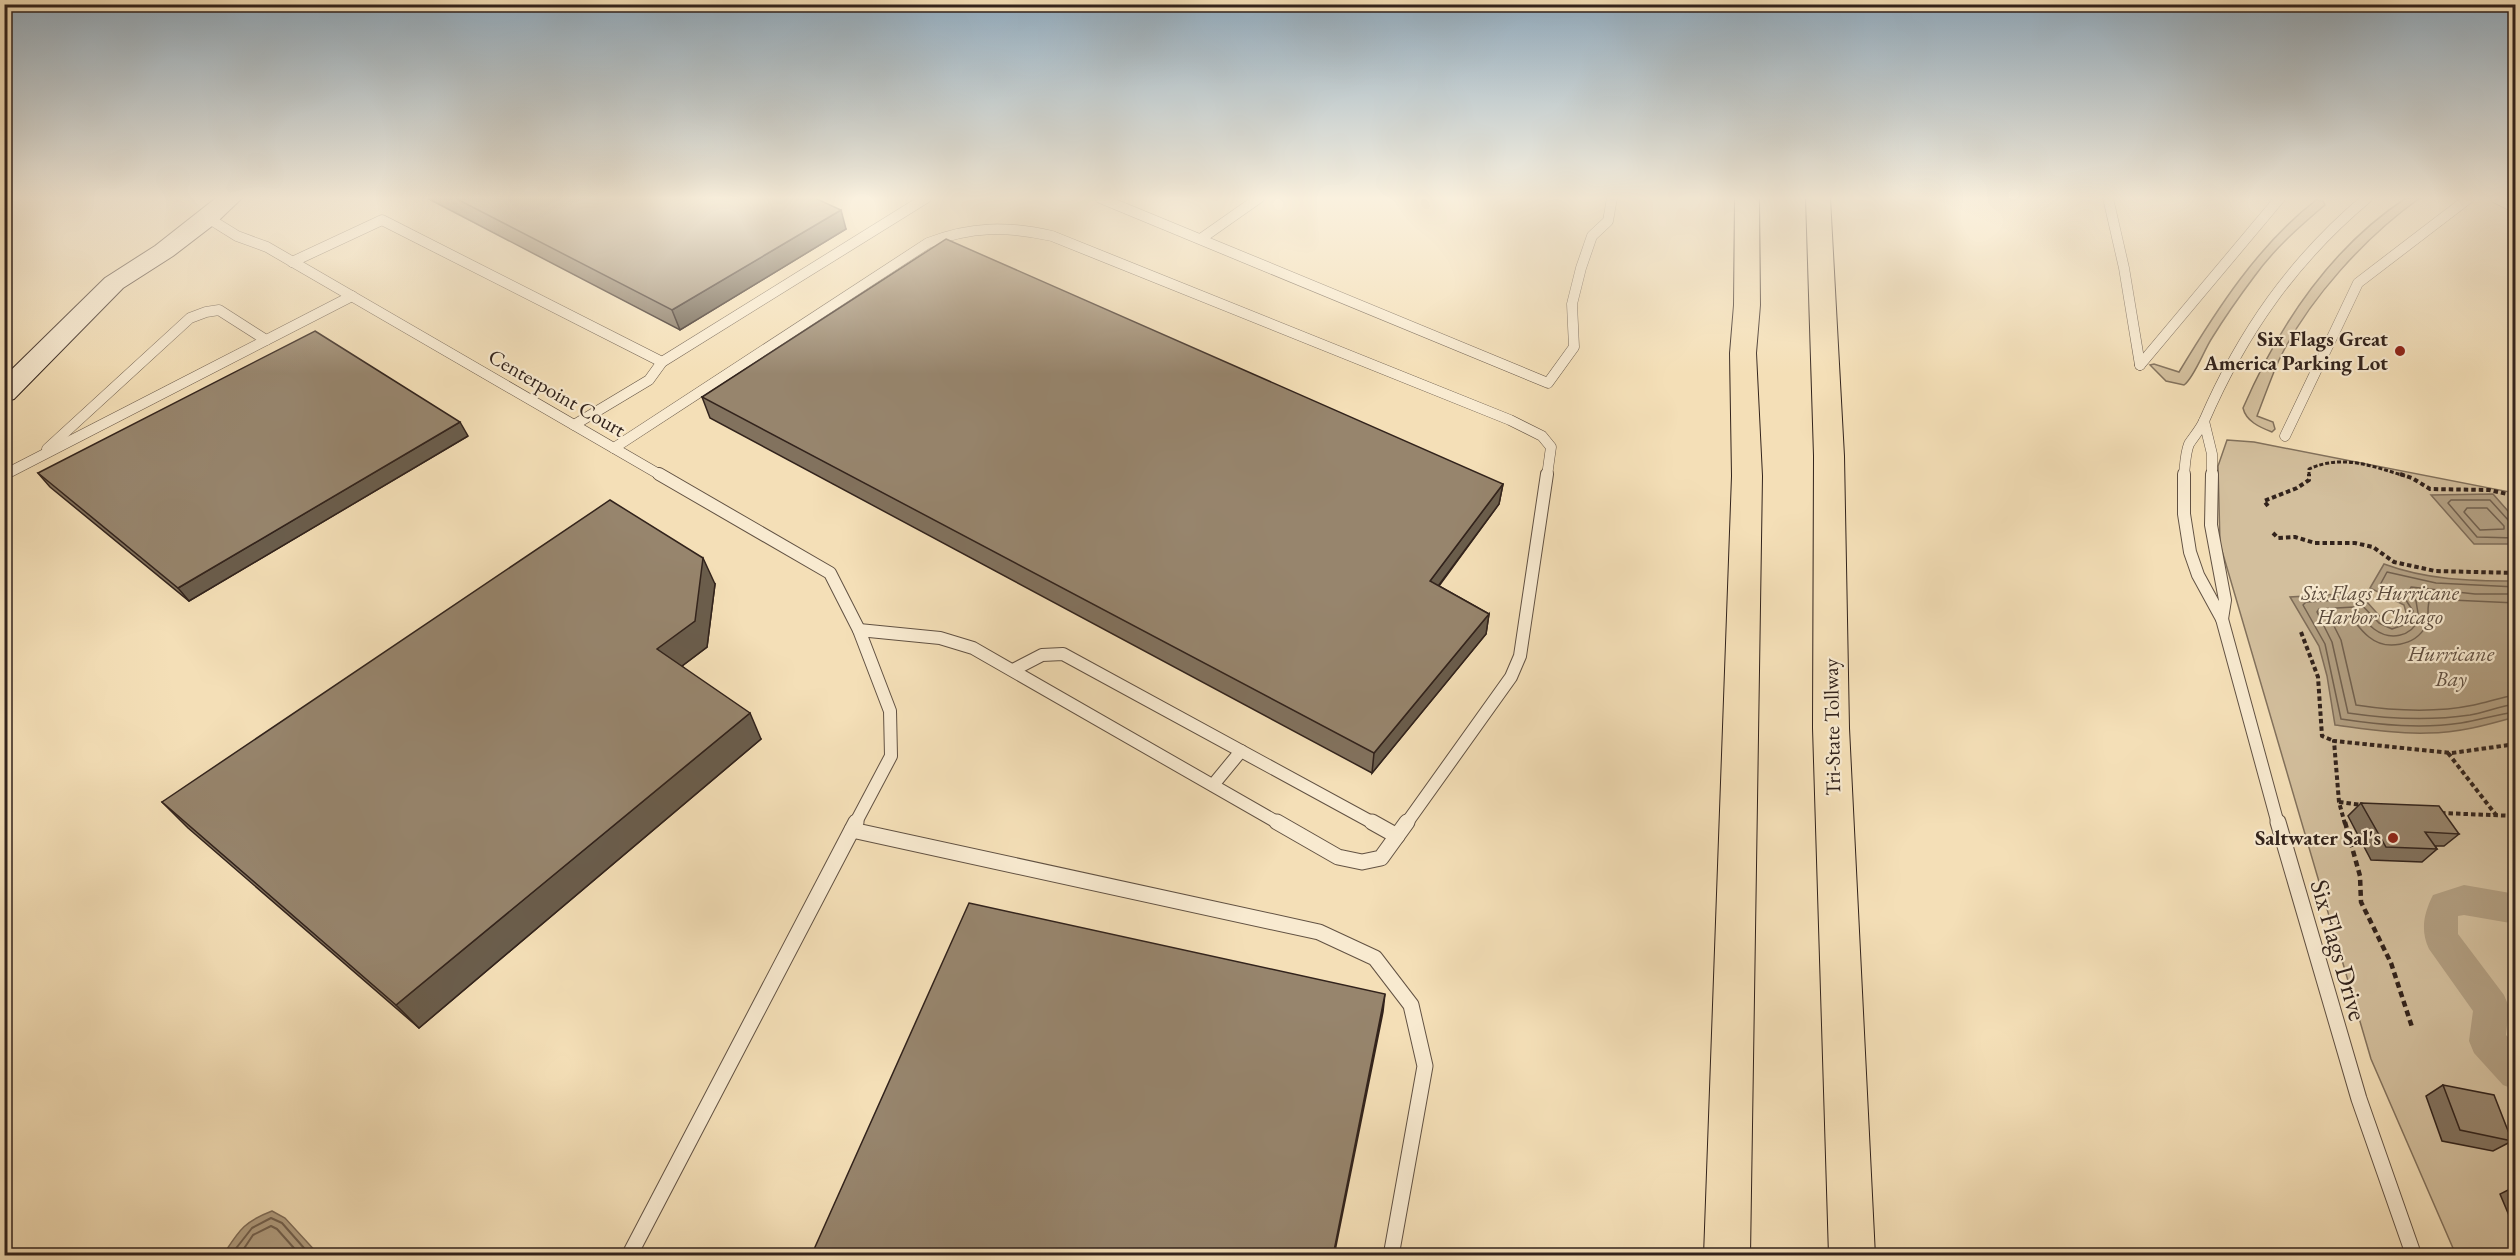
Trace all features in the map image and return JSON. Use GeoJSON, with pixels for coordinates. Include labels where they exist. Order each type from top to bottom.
{"type":"FeatureCollection","features":[{"type":"Feature","properties":{"kind":"highway"},"geometry":{"type":"LineString","coordinates":[[1727,1256],[1747,476],[1743,353],[1747,305],[1747,257]]}},
{"type":"Feature","properties":{"kind":"highway","name":"Tri-State Tollway"},"geometry":{"type":"LineString","coordinates":[[1821,257],[1829,456],[1831,728],[1852,1256]]}},
{"type":"Feature","properties":{"kind":"street"},"geometry":{"type":"LineString","coordinates":[[4,393],[114,283],[152,257]]}},
{"type":"Feature","properties":{"kind":"lane","name":"Centerpoint Court"},"geometry":{"type":"LineString","coordinates":[[283,257],[830,573],[859,630],[890,711],[891,756],[629,1256]]}},
{"type":"Feature","properties":{"kind":"lane"},"geometry":{"type":"LineString","coordinates":[[292,262],[303,257]]}},
{"type":"Feature","properties":{"kind":"lane"},"geometry":{"type":"LineString","coordinates":[[456,257],[662,362]]}},
{"type":"Feature","properties":{"kind":"lane"},"geometry":{"type":"LineString","coordinates":[[574,425],[649,380],[662,362],[831,257]]}},
{"type":"Feature","properties":{"kind":"lane"},"geometry":{"type":"LineString","coordinates":[[614,448],[907,257]]}},
{"type":"Feature","properties":{"kind":"lane"},"geometry":{"type":"LineString","coordinates":[[859,630],[940,638],[973,648],[1338,857],[1362,862],[1381,858],[1511,677],[1520,656],[1551,459],[1551,447],[1542,436],[1510,420],[1104,257]]}},
{"type":"Feature","properties":{"kind":"lane"},"geometry":{"type":"LineString","coordinates":[[1247,257],[1548,383],[1574,347],[1572,304],[1585,257]]}},
{"type":"Feature","properties":{"kind":"lane"},"geometry":{"type":"LineString","coordinates":[[2121,257],[2140,365],[2231,257]]}},
{"type":"Feature","properties":{"kind":"lane","name":"Six Flags Drive"},"geometry":{"type":"LineString","coordinates":[[2304,257],[2279,287],[2243,339],[2214,394],[2204,422],[2187,447],[2183,495],[2189,541],[2198,574],[2222,619],[2327,999],[2383,1173],[2414,1256]]}},
{"type":"Feature","properties":{"kind":"lane"},"geometry":{"type":"LineString","coordinates":[[2285,436],[2358,283],[2392,257]]}},
{"type":"Feature","properties":{"kind":"lane"},"geometry":{"type":"LineString","coordinates":[[4,475],[352,296]]}},
{"type":"Feature","properties":{"kind":"lane"},"geometry":{"type":"LineString","coordinates":[[35,459],[186,320],[196,314],[219,310],[266,340]]}},
{"type":"Feature","properties":{"kind":"lane","name":"Six Flags Drive"},"geometry":{"type":"LineString","coordinates":[[2204,422],[2212,454],[2211,525],[2225,600],[2222,619]]}},
{"type":"Feature","properties":{"kind":"lane"},"geometry":{"type":"LineString","coordinates":[[1013,670],[1038,655],[1050,652],[1063,654],[1396,836]]}},
{"type":"Feature","properties":{"kind":"lane"},"geometry":{"type":"LineString","coordinates":[[1213,785],[1241,751]]}},
{"type":"Feature","properties":{"kind":"lane"},"geometry":{"type":"LineString","coordinates":[[852,830],[1319,932],[1375,958],[1411,1005],[1425,1066],[1391,1256]]}},
{"type":"Feature","properties":{"kind":"path"},"geometry":{"type":"LineString","coordinates":[[2268,506],[2264,501],[2297,488],[2309,480],[2309,469],[2320,464],[2338,461],[2389,469],[2412,478],[2430,489],[2489,490],[2516,496]]}},
{"type":"Feature","properties":{"kind":"path"},"geometry":{"type":"LineString","coordinates":[[2273,533],[2278,538],[2295,537],[2315,543],[2355,543],[2373,547],[2394,562],[2435,572],[2516,573]]}},
{"type":"Feature","properties":{"kind":"path"},"geometry":{"type":"LineString","coordinates":[[2301,632],[2318,677],[2322,736],[2334,741],[2448,753],[2516,744]]}},
{"type":"Feature","properties":{"kind":"path"},"geometry":{"type":"LineString","coordinates":[[2334,741],[2339,802],[2360,876],[2361,902],[2391,963],[2412,1027]]}},
{"type":"Feature","properties":{"kind":"path"},"geometry":{"type":"LineString","coordinates":[[2448,753],[2496,816]]}},
{"type":"Feature","properties":{"kind":"path"},"geometry":{"type":"LineString","coordinates":[[2339,802],[2374,807]]}},
{"type":"Feature","properties":{"kind":"path"},"geometry":{"type":"LineString","coordinates":[[2430,812],[2516,816]]}},
{"type":"Feature","properties":{"kind":"green space"},"geometry":{"type":"Polygon","coordinates":[[[2270,257],[2217,330],[2188,381],[2184,385],[2166,381],[2150,365],[2154,364],[2179,372],[2208,325],[2257,258],[2270,257]]]}},
{"type":"Feature","properties":{"kind":"green space"},"geometry":{"type":"Polygon","coordinates":[[[2339,257],[2353,257],[2306,315],[2279,360],[2257,416],[2273,422],[2275,429],[2272,432],[2254,423],[2247,417],[2243,408],[2257,377],[2290,318],[2339,257]]]}},
{"type":"Feature","properties":{"kind":"green space","name":"Six Flags Hurricane Harbor Chicago"},"geometry":{"type":"Polygon","coordinates":[[[2227,440],[2254,442],[2515,493],[2515,1255],[2456,1255],[2371,1059],[2220,544],[2218,466],[2227,440]]]}},
{"type":"Feature","properties":{"kind":"water"},"geometry":{"type":"Polygon","coordinates":[[[2493,494],[2515,519],[2515,544],[2474,544],[2431,495],[2493,494]]]}},
{"type":"Feature","properties":{"kind":"water","name":"Hurricane Bay"},"geometry":{"type":"Polygon","coordinates":[[[2384,564],[2432,576],[2465,580],[2515,581],[2515,717],[2472,728],[2439,733],[2393,732],[2335,725],[2327,676],[2319,646],[2290,597],[2359,593],[2384,621],[2400,622],[2407,616],[2404,605],[2370,588],[2384,564]]]}},
{"type":"Feature","properties":{"kind":"water"},"geometry":{"type":"Polygon","coordinates":[[[272,1211],[285,1218],[319,1255],[223,1255],[248,1223],[272,1211]]]}},
{"type":"Feature","properties":{"kind":"building"},"geometry":{"type":"Polygon","coordinates":[[[569,257],[762,257],[672,310],[569,257]]]}},
{"type":"Feature","properties":{"kind":"building"},"geometry":{"type":"Polygon","coordinates":[[[919,257],[986,257],[1503,484],[1430,581],[1489,614],[1374,753],[702,397],[919,257]]]}},
{"type":"Feature","properties":{"kind":"building"},"geometry":{"type":"Polygon","coordinates":[[[315,331],[460,422],[178,588],[38,473],[315,331]]]}},
{"type":"Feature","properties":{"kind":"building"},"geometry":{"type":"Polygon","coordinates":[[[610,500],[703,558],[695,621],[657,649],[750,713],[396,1005],[162,802],[610,500]]]}},
{"type":"Feature","properties":{"kind":"building"},"geometry":{"type":"Polygon","coordinates":[[[2361,803],[2439,806],[2459,834],[2425,832],[2437,849],[2386,847],[2361,803]]]}},
{"type":"Feature","properties":{"kind":"building"},"geometry":{"type":"Polygon","coordinates":[[[969,903],[1385,994],[1333,1256],[811,1256],[969,903]]]}},
{"type":"Feature","properties":{"kind":"building"},"geometry":{"type":"Polygon","coordinates":[[[2443,1085],[2494,1095],[2512,1141],[2460,1130],[2443,1085]]]}},
{"type":"Feature","properties":{"kind":"waterway"},"geometry":{"type":"LineString","coordinates":[[2516,909],[2464,900],[2445,905],[2441,916],[2441,938],[2491,1007],[2487,1041],[2516,1073]]}},
{"type":"Feature","properties":{"kind":"place","name":"Six Flags Great America Parking Lot"},"geometry":{"type":"Point","coordinates":[2400,351]}},
{"type":"Feature","properties":{"kind":"place","name":"Saltwater Sal's"},"geometry":{"type":"Point","coordinates":[2393,838]}}]}
